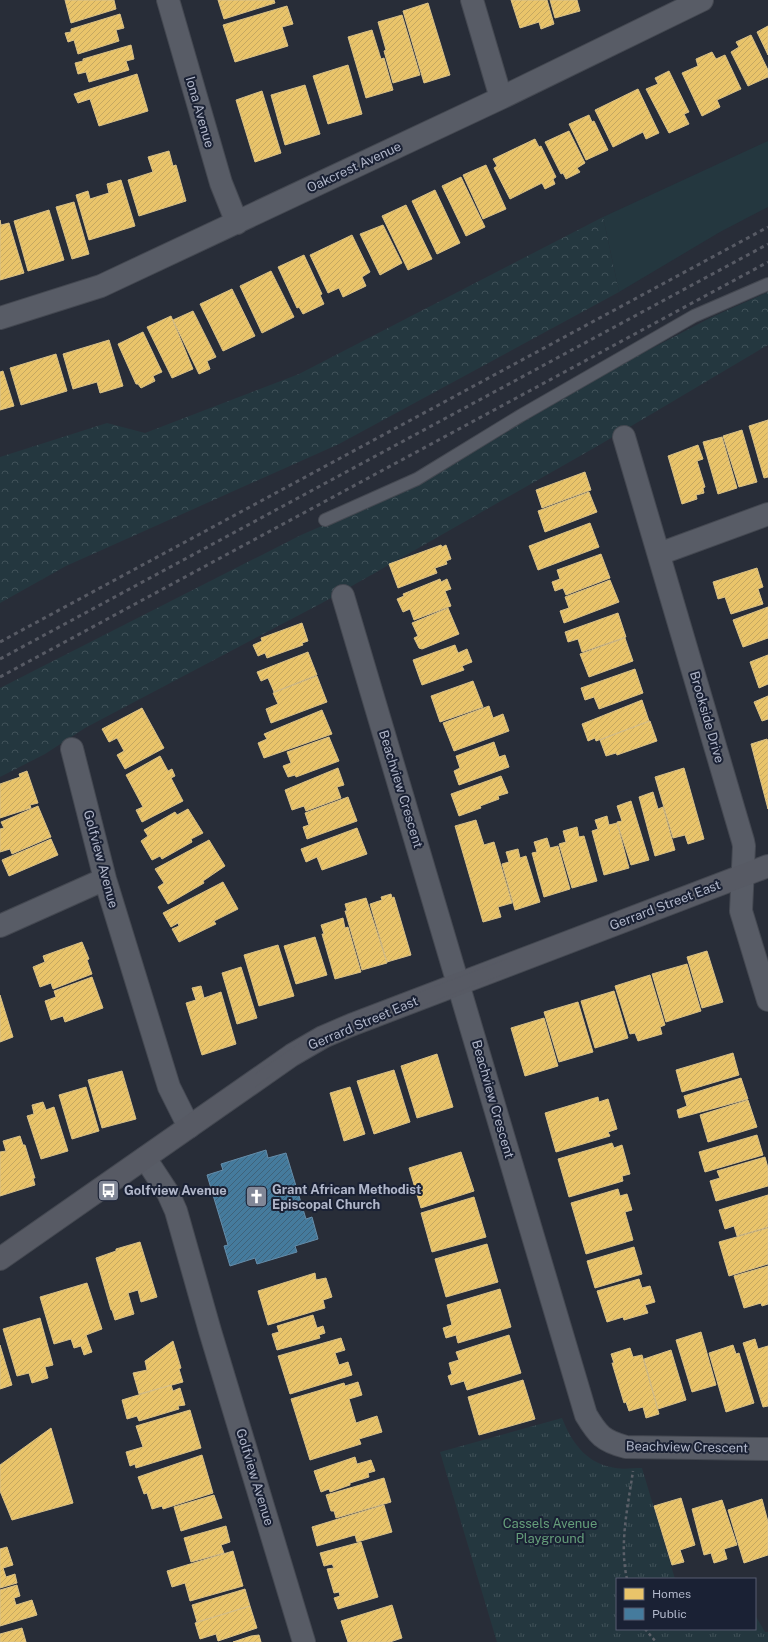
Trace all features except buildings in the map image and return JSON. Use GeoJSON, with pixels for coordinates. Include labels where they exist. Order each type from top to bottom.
{"type":"FeatureCollection","features":[{"type":"Feature","properties":{"kind":"main road","name":"Gerrard Street East"},"geometry":{"type":"LineString","coordinates":[[0,1259],[292,1055],[323,1037],[768,866]]}},
{"type":"Feature","properties":{"kind":"street","name":"Iona Avenue"},"geometry":{"type":"LineString","coordinates":[[168,0],[221,183],[237,223]]}},
{"type":"Feature","properties":{"kind":"street"},"geometry":{"type":"LineString","coordinates":[[472,0],[501,98]]}},
{"type":"Feature","properties":{"kind":"street","name":"Oakcrest Avenue"},"geometry":{"type":"LineString","coordinates":[[0,318],[101,286],[501,98],[702,0]]}},
{"type":"Feature","properties":{"kind":"street","name":"Brookside Drive"},"geometry":{"type":"LineString","coordinates":[[624,437],[743,841],[741,911],[768,1000]]}},
{"type":"Feature","properties":{"kind":"street"},"geometry":{"type":"LineString","coordinates":[[659,554],[768,514]]}},
{"type":"Feature","properties":{"kind":"street","name":"Beachview Crescent"},"geometry":{"type":"LineString","coordinates":[[343,596],[586,1415],[596,1433],[607,1440],[626,1447],[768,1449]]}},
{"type":"Feature","properties":{"kind":"street","name":"Golfview Avenue"},"geometry":{"type":"LineString","coordinates":[[72,749],[105,879],[172,1096],[189,1127]]}},
{"type":"Feature","properties":{"kind":"street"},"geometry":{"type":"LineString","coordinates":[[0,926],[105,879]]}},
{"type":"Feature","properties":{"kind":"street","name":"Golfview Avenue"},"geometry":{"type":"LineString","coordinates":[[145,1158],[168,1193],[176,1211],[210,1331],[304,1642]]}},
{"type":"Feature","properties":{"kind":"lane"},"geometry":{"type":"LineString","coordinates":[[325,520],[417,479],[527,412],[694,316],[768,284]]}},
{"type":"Feature","properties":{"kind":"path"},"geometry":{"type":"LineString","coordinates":[[627,1578],[623,1556],[625,1527],[634,1466]]}},
{"type":"Feature","properties":{"kind":"path"},"geometry":{"type":"LineString","coordinates":[[646,1630],[656,1642]]}},
{"type":"Feature","properties":{"kind":"green space"},"geometry":{"type":"Polygon","coordinates":[[[768,141],[768,207],[720,232],[619,292],[603,217],[768,141]]]}},
{"type":"Feature","properties":{"kind":"green space"},"geometry":{"type":"Polygon","coordinates":[[[603,217],[619,292],[339,444],[66,566],[0,603],[0,457],[107,423],[145,433],[299,374],[603,217]]]}},
{"type":"Feature","properties":{"kind":"green space"},"geometry":{"type":"Polygon","coordinates":[[[768,292],[768,345],[601,444],[322,603],[85,728],[45,754],[0,777],[0,688],[301,535],[417,485],[618,366],[710,318],[768,292]]]}},
{"type":"Feature","properties":{"kind":"green space","name":"Cassels Avenue Playground"},"geometry":{"type":"Polygon","coordinates":[[[562,1418],[570,1435],[580,1449],[594,1460],[615,1468],[642,1468],[675,1578],[616,1578],[616,1630],[756,1630],[756,1617],[765,1632],[768,1632],[768,1642],[497,1642],[440,1452],[562,1418]]]}},
{"type":"Feature","properties":{"kind":"tram line"},"geometry":{"type":"LineString","coordinates":[[0,1251],[301,1042],[352,1018],[768,859]]}},
{"type":"Feature","properties":{"kind":"tram line"},"geometry":{"type":"LineString","coordinates":[[0,1265],[271,1076],[300,1057],[330,1041],[768,873]]}},
{"type":"Feature","properties":{"kind":"railway"},"geometry":{"type":"LineString","coordinates":[[0,642],[768,227]]}},
{"type":"Feature","properties":{"kind":"railway"},"geometry":{"type":"LineString","coordinates":[[0,659],[768,244]]}},
{"type":"Feature","properties":{"kind":"railway"},"geometry":{"type":"LineString","coordinates":[[0,677],[768,262]]}},
{"type":"Feature","properties":{"kind":"place","name":"Golfview Avenue"},"geometry":{"type":"Point","coordinates":[108,1190]}},
{"type":"Feature","properties":{"kind":"place","name":"Grant African Methodist Episcopal Church"},"geometry":{"type":"Point","coordinates":[256,1196]}}]}
